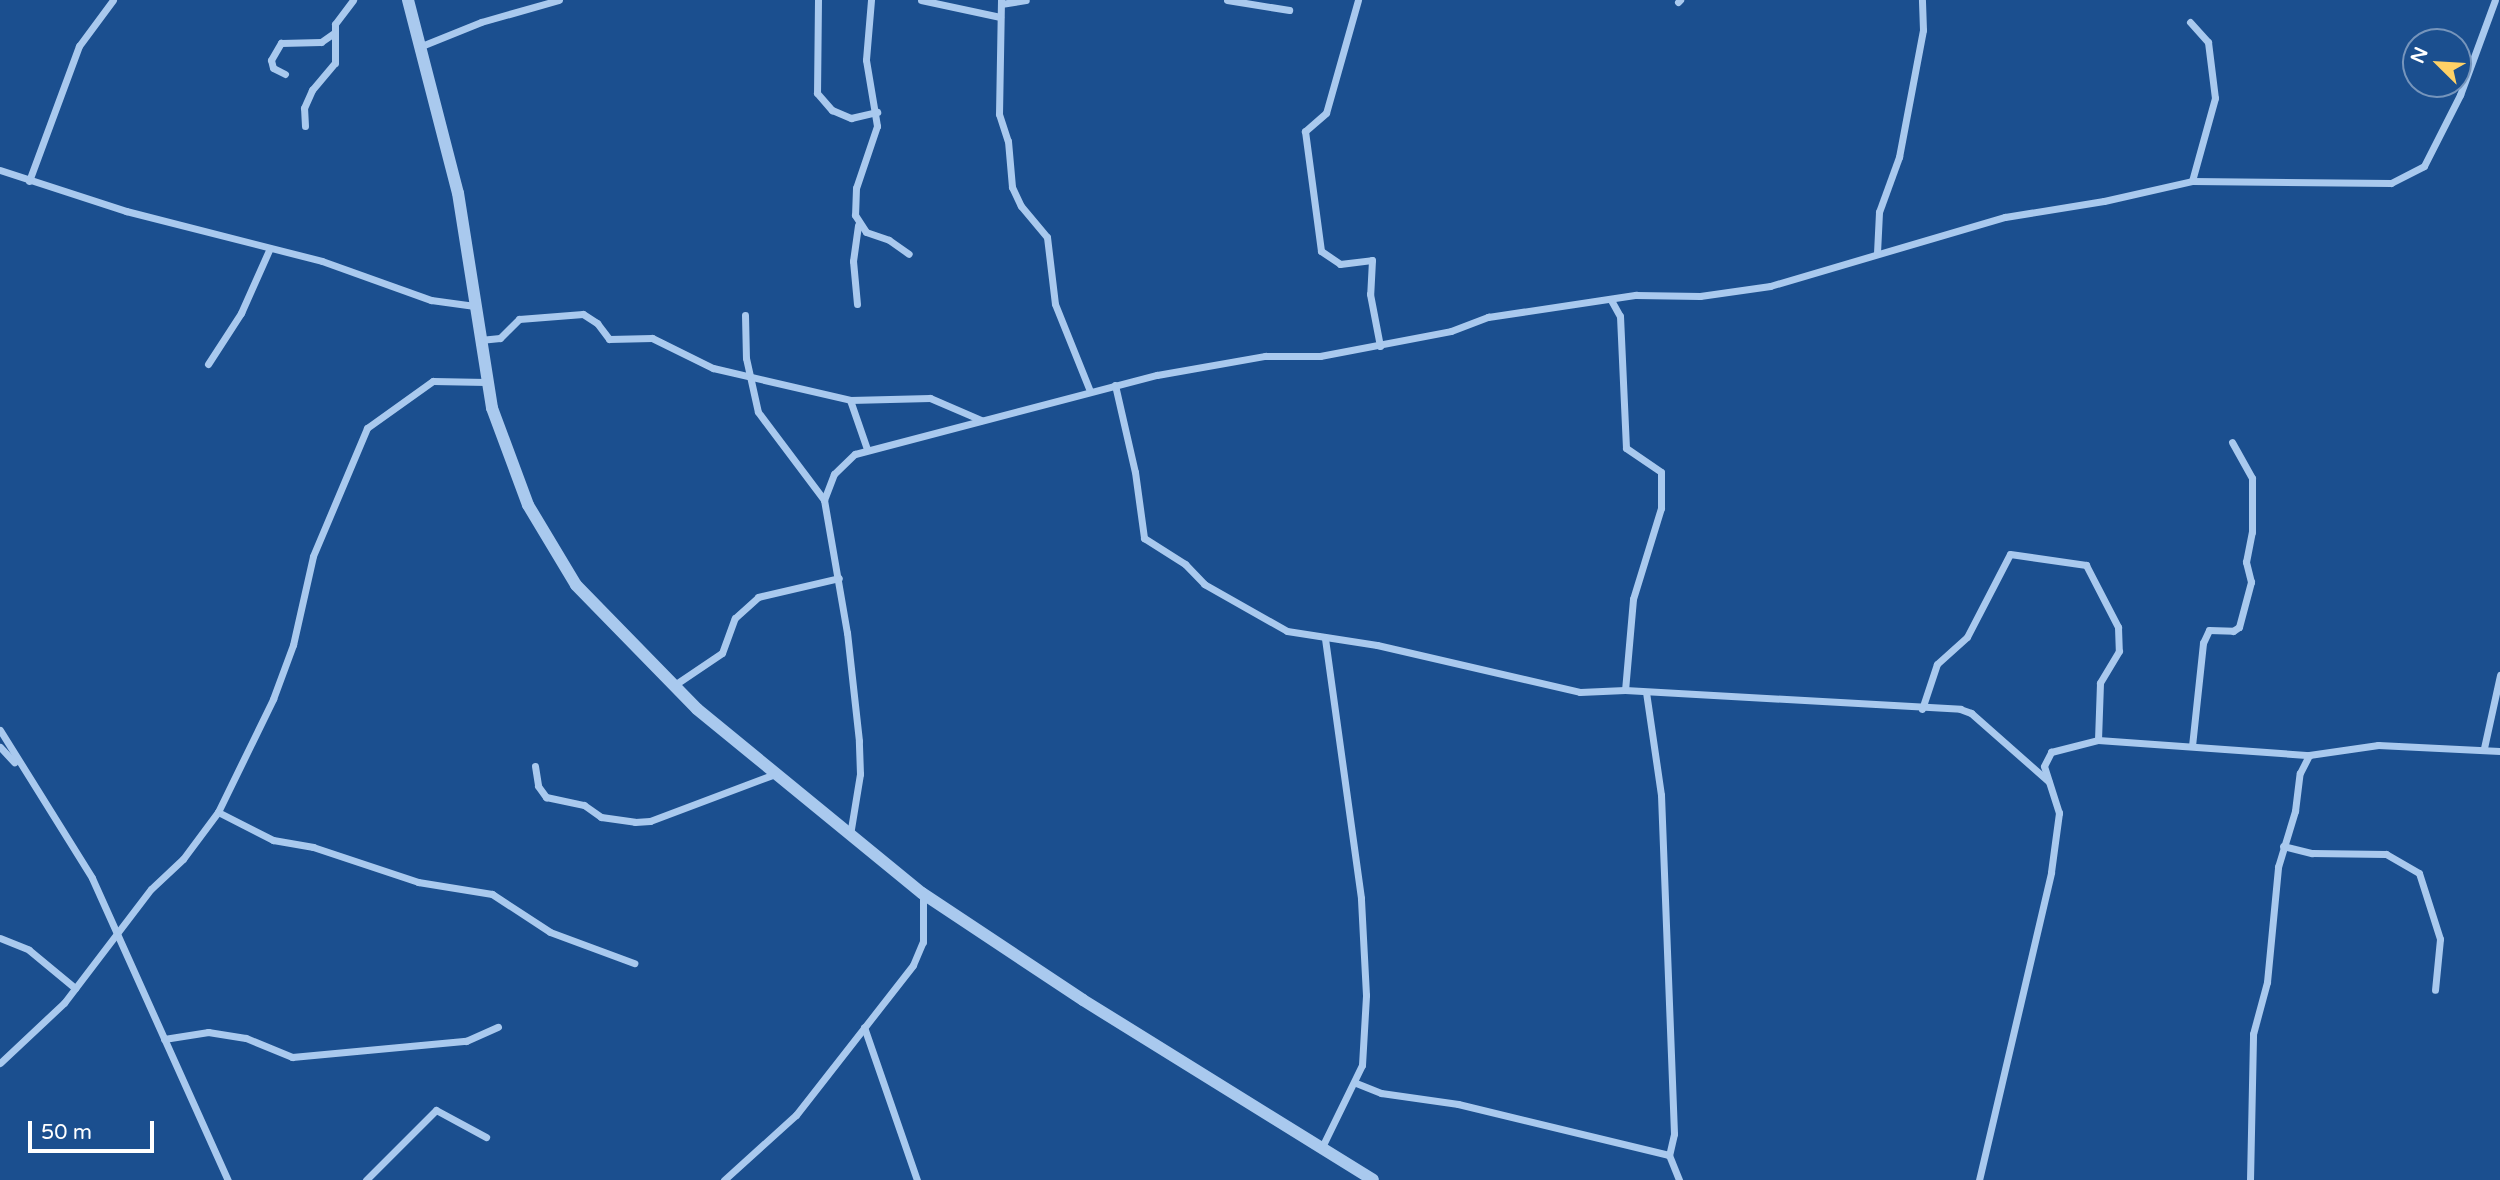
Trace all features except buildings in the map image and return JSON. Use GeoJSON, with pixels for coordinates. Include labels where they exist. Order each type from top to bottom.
{"type":"FeatureCollection","features":[{"type":"Feature","properties":{"kind":"street"},"geometry":{"type":"LineString","coordinates":[[29,181],[44,130],[79,46],[113,0]]}},
{"type":"Feature","properties":{"kind":"street"},"geometry":{"type":"LineString","coordinates":[[285,74],[273,68],[271,60],[281,43],[321,42],[334,33],[353,0]]}},
{"type":"Feature","properties":{"kind":"street"},"geometry":{"type":"LineString","coordinates":[[408,0],[418,47],[458,193],[486,382],[516,479],[556,556],[603,617],[673,686],[849,836],[922,893],[1083,1000],[1373,1180]]}},
{"type":"Feature","properties":{"kind":"street"},"geometry":{"type":"LineString","coordinates":[[418,47],[481,22],[559,0]]}},
{"type":"Feature","properties":{"kind":"street"},"geometry":{"type":"LineString","coordinates":[[818,0],[817,93],[832,110],[851,118],[877,112]]}},
{"type":"Feature","properties":{"kind":"street"},"geometry":{"type":"LineString","coordinates":[[857,304],[853,261],[858,224],[854,200],[877,126],[877,112],[866,60],[871,0]]}},
{"type":"Feature","properties":{"kind":"street"},"geometry":{"type":"LineString","coordinates":[[922,0],[1000,17]]}},
{"type":"Feature","properties":{"kind":"street"},"geometry":{"type":"LineString","coordinates":[[1026,0],[1001,2],[999,114],[1008,141],[1012,187],[1021,206],[1047,237],[1055,304],[1090,391]]}},
{"type":"Feature","properties":{"kind":"street"},"geometry":{"type":"LineString","coordinates":[[1227,0],[1289,10]]}},
{"type":"Feature","properties":{"kind":"street"},"geometry":{"type":"LineString","coordinates":[[1358,0],[1326,113],[1305,131],[1321,251],[1340,264],[1372,260],[1370,295],[1380,345]]}},
{"type":"Feature","properties":{"kind":"street"},"geometry":{"type":"LineString","coordinates":[[1877,253],[1879,212],[1899,157],[1923,30],[1922,0]]}},
{"type":"Feature","properties":{"kind":"street"},"geometry":{"type":"LineString","coordinates":[[824,500],[834,474],[867,449],[1115,385],[1265,356],[1320,356],[1451,331],[1488,317],[1611,300],[1732,293],[1786,282],[2005,217],[2104,201],[2192,181],[2391,183],[2424,166],[2460,95],[2495,0]]}},
{"type":"Feature","properties":{"kind":"street"},"geometry":{"type":"LineString","coordinates":[[2190,22],[2208,42],[2215,97],[2192,181]]}},
{"type":"Feature","properties":{"kind":"street"},"geometry":{"type":"LineString","coordinates":[[305,127],[304,108],[335,63],[334,33]]}},
{"type":"Feature","properties":{"kind":"street"},"geometry":{"type":"LineString","coordinates":[[0,170],[29,181],[322,261],[430,300],[475,306]]}},
{"type":"Feature","properties":{"kind":"street"},"geometry":{"type":"LineString","coordinates":[[858,224],[909,254]]}},
{"type":"Feature","properties":{"kind":"street"},"geometry":{"type":"LineString","coordinates":[[208,364],[241,313],[270,248]]}},
{"type":"Feature","properties":{"kind":"street"},"geometry":{"type":"LineString","coordinates":[[1611,300],[1620,316],[1626,447],[1661,472],[1661,508],[1633,599],[1625,690]]}},
{"type":"Feature","properties":{"kind":"street"},"geometry":{"type":"LineString","coordinates":[[479,341],[500,338],[519,319],[583,314],[597,323],[609,339],[653,338],[713,368],[750,378],[850,400],[930,398],[981,420]]}},
{"type":"Feature","properties":{"kind":"street"},"geometry":{"type":"LineString","coordinates":[[745,315],[750,378],[763,420],[824,500],[839,578],[859,741],[860,774],[849,836]]}},
{"type":"Feature","properties":{"kind":"street"},"geometry":{"type":"LineString","coordinates":[[0,1063],[75,988],[118,930],[218,812],[273,699],[293,645],[313,556],[359,439],[377,417],[433,381],[486,382]]}},
{"type":"Feature","properties":{"kind":"street"},"geometry":{"type":"LineString","coordinates":[[1115,385],[1135,472],[1144,538],[1185,564],[1204,584],[1273,625],[1325,639],[1377,645],[1558,689],[1826,699],[1971,713],[2048,781]]}},
{"type":"Feature","properties":{"kind":"street"},"geometry":{"type":"LineString","coordinates":[[850,400],[867,449]]}},
{"type":"Feature","properties":{"kind":"street"},"geometry":{"type":"LineString","coordinates":[[2192,746],[2203,643],[2209,630],[2233,631],[2238,627],[2251,582],[2246,562],[2252,532],[2252,478],[2232,442]]}},
{"type":"Feature","properties":{"kind":"street"},"geometry":{"type":"LineString","coordinates":[[1922,709],[1937,664],[1968,637],[2010,554],[2087,565],[2118,627],[2119,651],[2100,683],[2098,740]]}},
{"type":"Feature","properties":{"kind":"street"},"geometry":{"type":"LineString","coordinates":[[673,686],[722,653],[735,618],[758,597],[839,578]]}},
{"type":"Feature","properties":{"kind":"street"},"geometry":{"type":"LineString","coordinates":[[1322,1147],[1356,1083],[1365,1047],[1361,898],[1325,639]]}},
{"type":"Feature","properties":{"kind":"street"},"geometry":{"type":"LineString","coordinates":[[2484,748],[2487,718],[2500,675]]}},
{"type":"Feature","properties":{"kind":"street"},"geometry":{"type":"LineString","coordinates":[[1646,692],[1661,795],[1674,1133],[1669,1155],[1679,1180]]}},
{"type":"Feature","properties":{"kind":"street"},"geometry":{"type":"LineString","coordinates":[[0,730],[82,862],[118,930],[228,1180]]}},
{"type":"Feature","properties":{"kind":"street"},"geometry":{"type":"LineString","coordinates":[[1979,1180],[2051,872],[2059,813],[2044,766],[2051,752],[2098,740],[2309,755],[2378,745],[2484,748],[2500,751]]}},
{"type":"Feature","properties":{"kind":"street"},"geometry":{"type":"LineString","coordinates":[[0,747],[22,769]]}},
{"type":"Feature","properties":{"kind":"street"},"geometry":{"type":"LineString","coordinates":[[2250,1180],[2253,1034],[2266,982],[2283,846],[2295,811],[2300,773],[2309,755]]}},
{"type":"Feature","properties":{"kind":"street"},"geometry":{"type":"LineString","coordinates":[[535,766],[538,786],[547,797],[584,805],[601,817],[635,822],[775,774]]}},
{"type":"Feature","properties":{"kind":"street"},"geometry":{"type":"LineString","coordinates":[[218,812],[273,840],[313,847],[418,882],[492,894],[550,932],[634,963]]}},
{"type":"Feature","properties":{"kind":"street"},"geometry":{"type":"LineString","coordinates":[[2283,846],[2312,853],[2386,854],[2419,873],[2440,939],[2435,990]]}},
{"type":"Feature","properties":{"kind":"street"},"geometry":{"type":"LineString","coordinates":[[724,1180],[796,1115],[914,965],[923,942],[922,893]]}},
{"type":"Feature","properties":{"kind":"street"},"geometry":{"type":"LineString","coordinates":[[0,938],[29,950],[75,988]]}},
{"type":"Feature","properties":{"kind":"street"},"geometry":{"type":"LineString","coordinates":[[164,1039],[208,1032],[246,1038],[292,1057],[466,1041],[498,1027]]}},
{"type":"Feature","properties":{"kind":"street"},"geometry":{"type":"LineString","coordinates":[[864,1027],[917,1180]]}},
{"type":"Feature","properties":{"kind":"street"},"geometry":{"type":"LineString","coordinates":[[1356,1083],[1381,1093],[1458,1104],[1669,1155]]}},
{"type":"Feature","properties":{"kind":"street"},"geometry":{"type":"LineString","coordinates":[[366,1180],[436,1110],[486,1137]]}}]}
